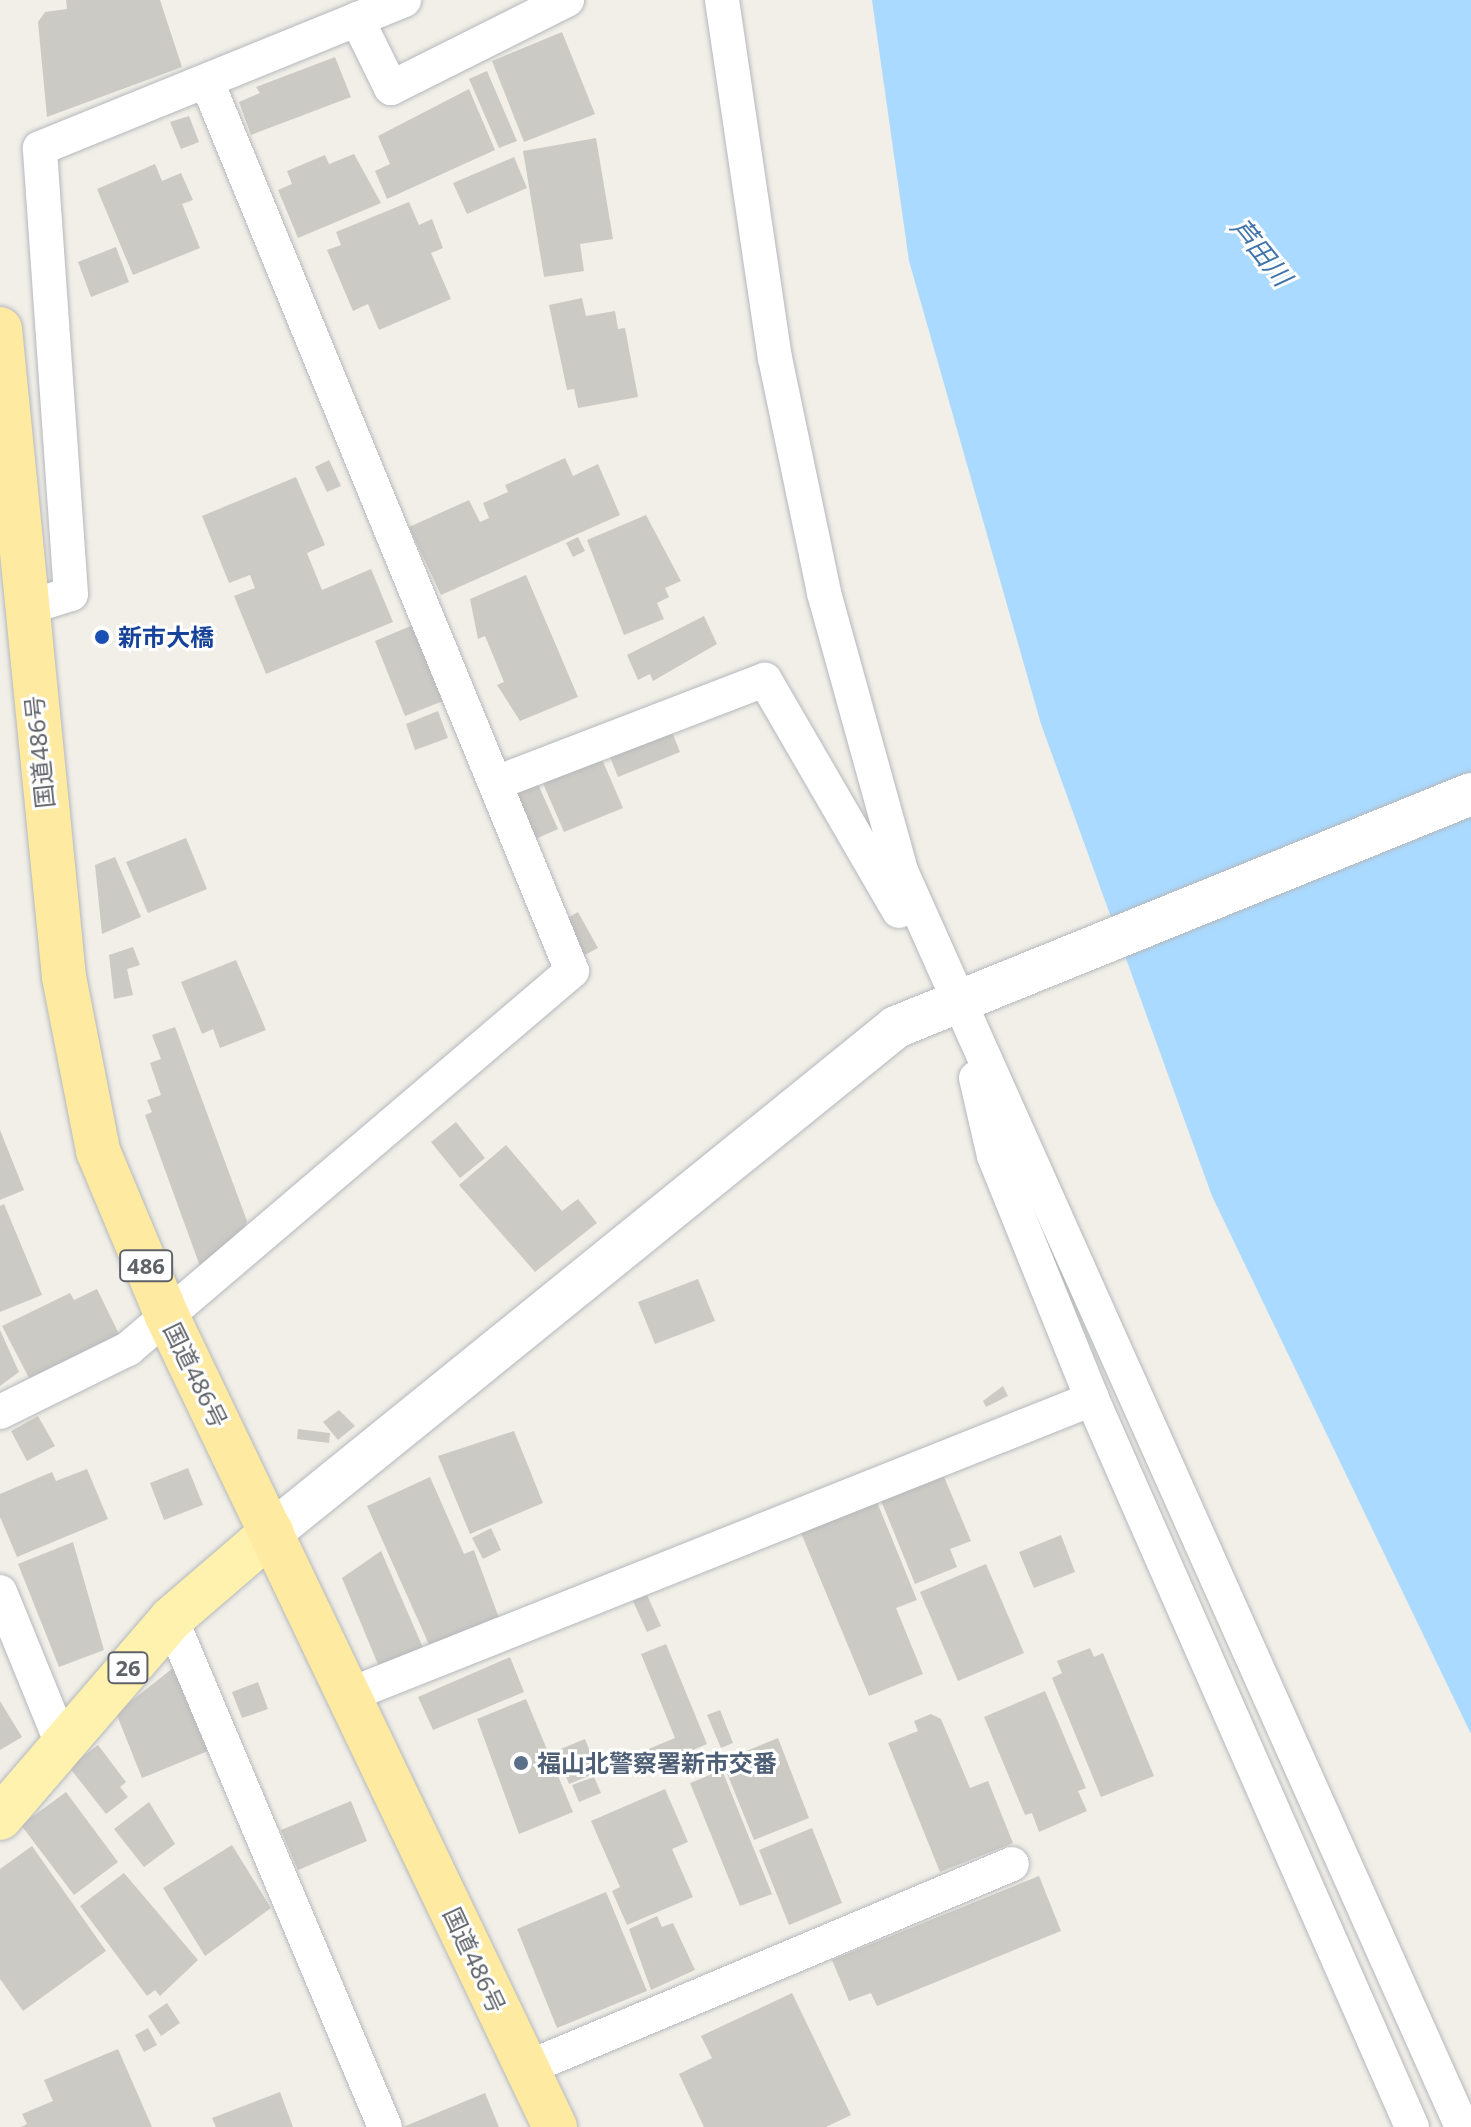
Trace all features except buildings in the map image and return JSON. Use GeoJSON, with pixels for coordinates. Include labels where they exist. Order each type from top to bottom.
{"type":"FeatureCollection","features":[{"type":"Feature","properties":{"kind":"highway","name":"国道486号"},"geometry":{"type":"LineString","coordinates":[[0,329],[64,977],[98,1151],[167,1316],[555,2127]]}},
{"type":"Feature","properties":{"kind":"main road","name":"26"},"geometry":{"type":"LineString","coordinates":[[0,1818],[171,1619],[272,1532]]}},
{"type":"Feature","properties":{"kind":"street"},"geometry":{"type":"LineString","coordinates":[[26,608],[71,594],[40,148],[404,0]]}},
{"type":"Feature","properties":{"kind":"street"},"geometry":{"type":"LineString","coordinates":[[357,19],[391,88],[567,0]]}},
{"type":"Feature","properties":{"kind":"street"},"geometry":{"type":"LineString","coordinates":[[722,0],[775,358],[824,593],[901,871],[1462,2127]]}},
{"type":"Feature","properties":{"kind":"street"},"geometry":{"type":"LineString","coordinates":[[0,1412],[128,1349],[572,971],[207,82]]}},
{"type":"Feature","properties":{"kind":"street"},"geometry":{"type":"LineString","coordinates":[[496,783],[765,680],[919,945],[932,943]]}},
{"type":"Feature","properties":{"kind":"street"},"geometry":{"type":"LineString","coordinates":[[272,1532],[896,1027],[1471,794]]}},
{"type":"Feature","properties":{"kind":"street"},"geometry":{"type":"LineString","coordinates":[[959,1003],[994,1156],[1092,1399],[1412,2127]]}},
{"type":"Feature","properties":{"kind":"street"},"geometry":{"type":"LineString","coordinates":[[349,1695],[1092,1399]]}},
{"type":"Feature","properties":{"kind":"street"},"geometry":{"type":"LineString","coordinates":[[0,1592],[62,1744]]}},
{"type":"Feature","properties":{"kind":"street"},"geometry":{"type":"LineString","coordinates":[[171,1619],[385,2127]]}},
{"type":"Feature","properties":{"kind":"street"},"geometry":{"type":"LineString","coordinates":[[527,2068],[1012,1864]]}},
{"type":"Feature","properties":{"kind":"water","name":"芦田川"},"geometry":{"type":"Polygon","coordinates":[[[872,0],[1471,0],[1471,1734],[1212,1196],[1041,724],[909,261],[872,0]]]}},
{"type":"Feature","properties":{"kind":"place","name":"新市大橋"},"geometry":{"type":"Point","coordinates":[102,637]}},
{"type":"Feature","properties":{"kind":"place","name":"福山北警察署新市交番"},"geometry":{"type":"Point","coordinates":[521,1763]}}]}
